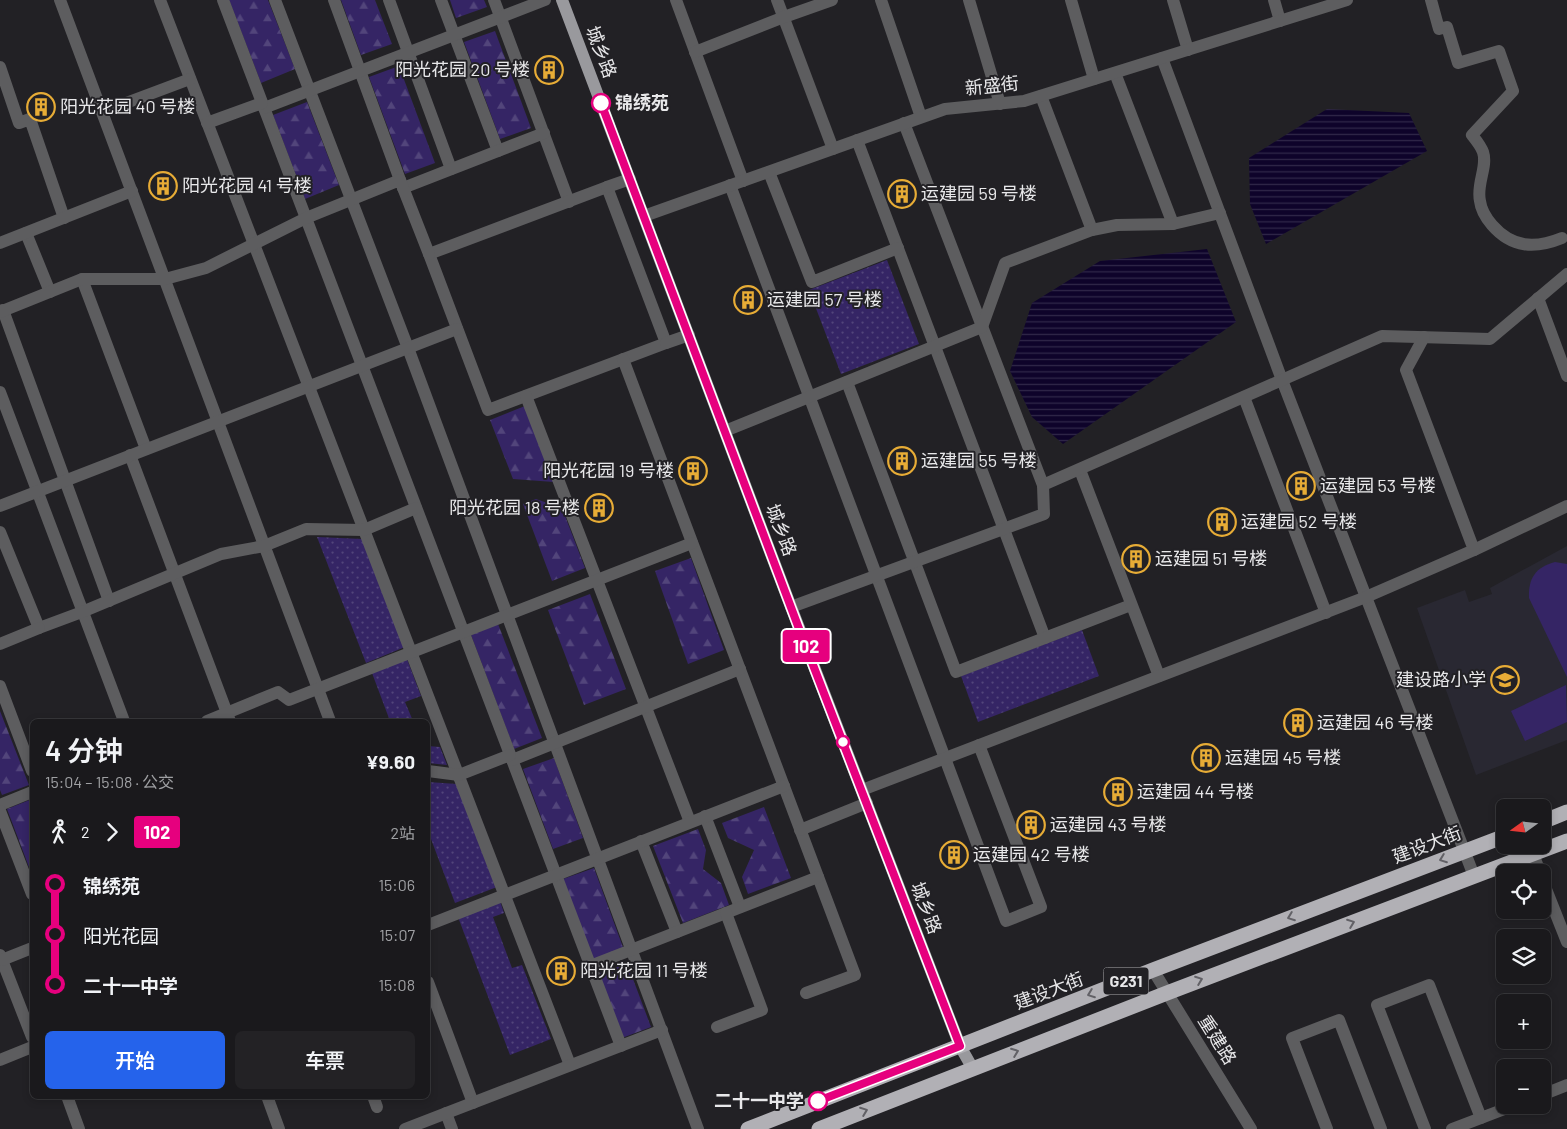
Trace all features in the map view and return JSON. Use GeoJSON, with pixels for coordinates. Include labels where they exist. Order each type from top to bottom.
{"type":"FeatureCollection","features":[{"type":"Feature","properties":{"kind":"highway"},"geometry":{"type":"LineString","coordinates":[[1551,818],[1567,812]]}},
{"type":"Feature","properties":{"kind":"highway","name":"建设大街"},"geometry":{"type":"LineString","coordinates":[[748,1129],[1153,970],[1496,839]]}},
{"type":"Feature","properties":{"kind":"highway","name":"G231"},"geometry":{"type":"LineString","coordinates":[[1551,847],[1567,841]]}},
{"type":"Feature","properties":{"kind":"highway","name":"G231"},"geometry":{"type":"LineString","coordinates":[[819,1129],[1167,993],[1533,854]]}},
{"type":"Feature","properties":{"kind":"main road","name":"城乡路"},"geometry":{"type":"LineString","coordinates":[[562,0],[866,803],[960,1046],[973,1069]]}},
{"type":"Feature","properties":{"kind":"street"},"geometry":{"type":"LineString","coordinates":[[60,0],[329,719]]}},
{"type":"Feature","properties":{"kind":"street"},"geometry":{"type":"LineString","coordinates":[[161,0],[253,244],[570,1065]]}},
{"type":"Feature","properties":{"kind":"street"},"geometry":{"type":"LineString","coordinates":[[223,0],[621,1046]]}},
{"type":"Feature","properties":{"kind":"street"},"geometry":{"type":"LineString","coordinates":[[275,0],[408,348],[698,1129]]}},
{"type":"Feature","properties":{"kind":"street"},"geometry":{"type":"LineString","coordinates":[[334,0],[401,184],[488,410],[689,335]]}},
{"type":"Feature","properties":{"kind":"street"},"geometry":{"type":"LineString","coordinates":[[389,0],[452,169]]}},
{"type":"Feature","properties":{"kind":"street"},"geometry":{"type":"LineString","coordinates":[[441,0],[498,151]]}},
{"type":"Feature","properties":{"kind":"street"},"geometry":{"type":"LineString","coordinates":[[494,0],[569,202]]}},
{"type":"Feature","properties":{"kind":"street"},"geometry":{"type":"LineString","coordinates":[[207,123],[310,91],[544,0]]}},
{"type":"Feature","properties":{"kind":"street"},"geometry":{"type":"LineString","coordinates":[[676,0],[743,181]]}},
{"type":"Feature","properties":{"kind":"street"},"geometry":{"type":"LineString","coordinates":[[777,0],[834,149]]}},
{"type":"Feature","properties":{"kind":"street"},"geometry":{"type":"LineString","coordinates":[[695,52],[784,16],[832,0]]}},
{"type":"Feature","properties":{"kind":"street"},"geometry":{"type":"LineString","coordinates":[[881,0],[921,118]]}},
{"type":"Feature","properties":{"kind":"street"},"geometry":{"type":"LineString","coordinates":[[969,0],[1000,104]]}},
{"type":"Feature","properties":{"kind":"street"},"geometry":{"type":"LineString","coordinates":[[1071,0],[1094,79]]}},
{"type":"Feature","properties":{"kind":"street"},"geometry":{"type":"LineString","coordinates":[[1173,0],[1188,50]]}},
{"type":"Feature","properties":{"kind":"street"},"geometry":{"type":"LineString","coordinates":[[1274,0],[1280,21]]}},
{"type":"Feature","properties":{"kind":"street","name":"新盛街"},"geometry":{"type":"LineString","coordinates":[[644,216],[945,109],[1024,101],[1347,0]]}},
{"type":"Feature","properties":{"kind":"street"},"geometry":{"type":"LineString","coordinates":[[1431,0],[1440,29],[1447,27],[1458,63],[1499,51],[1513,92],[1472,135],[1483,152],[1484,165],[1479,183],[1480,202],[1487,219],[1499,233],[1514,241],[1530,245],[1546,244],[1562,238]]}},
{"type":"Feature","properties":{"kind":"street"},"geometry":{"type":"LineString","coordinates":[[1162,58],[1282,380],[1474,876]]}},
{"type":"Feature","properties":{"kind":"street"},"geometry":{"type":"LineString","coordinates":[[0,67],[19,123],[30,119],[64,218]]}},
{"type":"Feature","properties":{"kind":"street"},"geometry":{"type":"LineString","coordinates":[[1115,73],[1173,224]]}},
{"type":"Feature","properties":{"kind":"street"},"geometry":{"type":"LineString","coordinates":[[102,112],[190,79]]}},
{"type":"Feature","properties":{"kind":"street"},"geometry":{"type":"LineString","coordinates":[[1041,96],[1092,230]]}},
{"type":"Feature","properties":{"kind":"street"},"geometry":{"type":"LineString","coordinates":[[791,607],[1044,514],[1043,486],[904,124]]}},
{"type":"Feature","properties":{"kind":"street"},"geometry":{"type":"LineString","coordinates":[[109,601],[2,311],[82,279],[165,278],[206,268],[306,218],[351,199],[452,169],[544,133]]}},
{"type":"Feature","properties":{"kind":"street"},"geometry":{"type":"LineString","coordinates":[[857,140],[1045,638]]}},
{"type":"Feature","properties":{"kind":"street"},"geometry":{"type":"LineString","coordinates":[[769,172],[812,282],[898,248]]}},
{"type":"Feature","properties":{"kind":"street"},"geometry":{"type":"LineString","coordinates":[[429,254],[630,179]]}},
{"type":"Feature","properties":{"kind":"street"},"geometry":{"type":"LineString","coordinates":[[730,185],[1006,921],[1041,907],[979,745]]}},
{"type":"Feature","properties":{"kind":"street"},"geometry":{"type":"LineString","coordinates":[[608,188],[666,343]]}},
{"type":"Feature","properties":{"kind":"street"},"geometry":{"type":"LineString","coordinates":[[0,243],[132,191]]}},
{"type":"Feature","properties":{"kind":"street"},"geometry":{"type":"LineString","coordinates":[[725,431],[982,327],[1005,263],[1092,230],[1117,225],[1173,224],[1220,213]]}},
{"type":"Feature","properties":{"kind":"street"},"geometry":{"type":"LineString","coordinates":[[26,233],[50,292]]}},
{"type":"Feature","properties":{"kind":"street"},"geometry":{"type":"LineString","coordinates":[[1043,486],[1382,336],[1490,338],[1567,274]]}},
{"type":"Feature","properties":{"kind":"street"},"geometry":{"type":"LineString","coordinates":[[82,279],[146,449]]}},
{"type":"Feature","properties":{"kind":"street"},"geometry":{"type":"LineString","coordinates":[[1538,298],[1567,376]]}},
{"type":"Feature","properties":{"kind":"street"},"geometry":{"type":"LineString","coordinates":[[0,506],[457,328]]}},
{"type":"Feature","properties":{"kind":"street"},"geometry":{"type":"LineString","coordinates":[[1424,337],[1406,370],[1474,550]]}},
{"type":"Feature","properties":{"kind":"street"},"geometry":{"type":"LineString","coordinates":[[623,359],[855,975],[806,993]]}},
{"type":"Feature","properties":{"kind":"street"},"geometry":{"type":"LineString","coordinates":[[847,382],[956,672],[1131,605]]}},
{"type":"Feature","properties":{"kind":"street"},"geometry":{"type":"LineString","coordinates":[[0,392],[123,719]]}},
{"type":"Feature","properties":{"kind":"street"},"geometry":{"type":"LineString","coordinates":[[526,396],[690,822]]}},
{"type":"Feature","properties":{"kind":"street"},"geometry":{"type":"LineString","coordinates":[[1244,397],[1326,612]]}},
{"type":"Feature","properties":{"kind":"street"},"geometry":{"type":"LineString","coordinates":[[130,456],[228,717],[278,692],[289,700],[692,543]]}},
{"type":"Feature","properties":{"kind":"street"},"geometry":{"type":"LineString","coordinates":[[1080,470],[1159,676]]}},
{"type":"Feature","properties":{"kind":"street"},"geometry":{"type":"LineString","coordinates":[[862,790],[1366,597],[1474,550],[1567,506]]}},
{"type":"Feature","properties":{"kind":"street"},"geometry":{"type":"LineString","coordinates":[[0,644],[221,554],[264,546],[306,529],[364,530],[416,508]]}},
{"type":"Feature","properties":{"kind":"street"},"geometry":{"type":"LineString","coordinates":[[0,532],[39,628]]}},
{"type":"Feature","properties":{"kind":"street"},"geometry":{"type":"LineString","coordinates":[[430,772],[459,775],[511,758],[555,743],[740,669]]}},
{"type":"Feature","properties":{"kind":"street"},"geometry":{"type":"LineString","coordinates":[[0,686],[30,766]]}},
{"type":"Feature","properties":{"kind":"street"},"geometry":{"type":"LineString","coordinates":[[430,924],[784,786]]}},
{"type":"Feature","properties":{"kind":"street"},"geometry":{"type":"LineString","coordinates":[[0,805],[30,793]]}},
{"type":"Feature","properties":{"kind":"street"},"geometry":{"type":"LineString","coordinates":[[800,830],[866,803]]}},
{"type":"Feature","properties":{"kind":"street"},"geometry":{"type":"LineString","coordinates":[[0,811],[30,889]]}},
{"type":"Feature","properties":{"kind":"street"},"geometry":{"type":"LineString","coordinates":[[705,816],[740,907]]}},
{"type":"Feature","properties":{"kind":"street"},"geometry":{"type":"LineString","coordinates":[[641,841],[677,932]]}},
{"type":"Feature","properties":{"kind":"street"},"geometry":{"type":"LineString","coordinates":[[1533,854],[1537,864]]}},
{"type":"Feature","properties":{"kind":"street"},"geometry":{"type":"LineString","coordinates":[[590,966],[818,877]]}},
{"type":"Feature","properties":{"kind":"street"},"geometry":{"type":"LineString","coordinates":[[1551,902],[1567,942]]}},
{"type":"Feature","properties":{"kind":"street"},"geometry":{"type":"LineString","coordinates":[[717,1027],[762,1010],[726,913]]}},
{"type":"Feature","properties":{"kind":"street"},"geometry":{"type":"LineString","coordinates":[[30,949],[1,958],[30,1032]]}},
{"type":"Feature","properties":{"kind":"street","name":"重建路"},"geometry":{"type":"LineString","coordinates":[[1153,970],[1251,1129]]}},
{"type":"Feature","properties":{"kind":"street"},"geometry":{"type":"LineString","coordinates":[[1425,1129],[1377,1005],[1429,985],[1485,1121]]}},
{"type":"Feature","properties":{"kind":"street"},"geometry":{"type":"LineString","coordinates":[[430,987],[473,1103]]}},
{"type":"Feature","properties":{"kind":"street"},"geometry":{"type":"LineString","coordinates":[[1326,1129],[1292,1038],[1339,1020],[1381,1129]]}},
{"type":"Feature","properties":{"kind":"street"},"geometry":{"type":"LineString","coordinates":[[405,1129],[662,1030]]}},
{"type":"Feature","properties":{"kind":"street"},"geometry":{"type":"LineString","coordinates":[[0,1060],[30,1048]]}},
{"type":"Feature","properties":{"kind":"street"},"geometry":{"type":"LineString","coordinates":[[1551,1091],[1567,1085]]}},
{"type":"Feature","properties":{"kind":"street"},"geometry":{"type":"LineString","coordinates":[[68,1099],[79,1129]]}},
{"type":"Feature","properties":{"kind":"street"},"geometry":{"type":"LineString","coordinates":[[268,1099],[279,1129]]}},
{"type":"Feature","properties":{"kind":"street"},"geometry":{"type":"LineString","coordinates":[[446,1113],[452,1129]]}},
{"type":"Feature","properties":{"kind":"street"},"geometry":{"type":"LineString","coordinates":[[1452,1129],[1485,1121],[1498,1114]]}},
{"type":"Feature","properties":{"kind":"shaded area"},"geometry":{"type":"Polygon","coordinates":[[[1327,109],[1409,113],[1427,151],[1266,244],[1250,204],[1249,158],[1327,109]]]}},
{"type":"Feature","properties":{"kind":"shaded area"},"geometry":{"type":"Polygon","coordinates":[[[1207,249],[1236,322],[1063,444],[1032,417],[1010,371],[1032,303],[1100,261],[1207,249]]]}},
{"type":"Feature","properties":{"kind":"shaded area","name":"建设路小学"},"geometry":{"type":"Polygon","coordinates":[[[1567,546],[1567,740],[1476,775],[1417,608],[1465,590],[1469,602],[1492,594],[1490,588],[1567,546]]]}},
{"type":"Feature","properties":{"kind":"green space"},"geometry":{"type":"Polygon","coordinates":[[[229,0],[268,0],[295,69],[261,83],[229,0]]]}},
{"type":"Feature","properties":{"kind":"green space"},"geometry":{"type":"Polygon","coordinates":[[[341,0],[375,0],[392,44],[361,55],[341,0]]]}},
{"type":"Feature","properties":{"kind":"green space"},"geometry":{"type":"Polygon","coordinates":[[[450,0],[484,0],[487,7],[456,18],[450,0]]]}},
{"type":"Feature","properties":{"kind":"green space"},"geometry":{"type":"Polygon","coordinates":[[[495,31],[531,128],[500,139],[464,42],[495,31]]]}},
{"type":"Feature","properties":{"kind":"green space"},"geometry":{"type":"Polygon","coordinates":[[[399,66],[435,163],[405,174],[369,77],[399,66]]]}},
{"type":"Feature","properties":{"kind":"green space"},"geometry":{"type":"Polygon","coordinates":[[[307,102],[339,185],[305,199],[273,115],[307,102]]]}},
{"type":"Feature","properties":{"kind":"green space"},"geometry":{"type":"Polygon","coordinates":[[[887,260],[919,344],[841,374],[809,290],[887,260]]]}},
{"type":"Feature","properties":{"kind":"green space"},"geometry":{"type":"Polygon","coordinates":[[[525,406],[554,482],[513,479],[490,420],[525,406]]]}},
{"type":"Feature","properties":{"kind":"green space"},"geometry":{"type":"Polygon","coordinates":[[[536,499],[562,508],[585,568],[552,581],[523,504],[536,499]]]}},
{"type":"Feature","properties":{"kind":"green space"},"geometry":{"type":"Polygon","coordinates":[[[317,537],[363,539],[405,647],[366,663],[317,537]]]}},
{"type":"Feature","properties":{"kind":"green space"},"geometry":{"type":"Polygon","coordinates":[[[691,558],[724,650],[688,664],[655,571],[691,558]]]}},
{"type":"Feature","properties":{"kind":"green space"},"geometry":{"type":"Polygon","coordinates":[[[1555,562],[1567,564],[1567,677],[1529,598],[1530,585],[1534,574],[1548,564],[1555,562]]]}},
{"type":"Feature","properties":{"kind":"green space"},"geometry":{"type":"Polygon","coordinates":[[[590,594],[626,689],[584,705],[548,610],[590,594]]]}},
{"type":"Feature","properties":{"kind":"green space"},"geometry":{"type":"Polygon","coordinates":[[[498,624],[542,738],[514,749],[471,635],[498,624]]]}},
{"type":"Feature","properties":{"kind":"green space"},"geometry":{"type":"Polygon","coordinates":[[[1082,630],[1099,676],[978,722],[961,676],[1082,630]]]}},
{"type":"Feature","properties":{"kind":"green space"},"geometry":{"type":"Polygon","coordinates":[[[407,659],[421,696],[405,702],[412,719],[389,719],[372,673],[407,659]]]}},
{"type":"Feature","properties":{"kind":"green space"},"geometry":{"type":"Polygon","coordinates":[[[1566,685],[1567,722],[1525,741],[1511,711],[1566,685]]]}},
{"type":"Feature","properties":{"kind":"green space"},"geometry":{"type":"Polygon","coordinates":[[[0,711],[29,785],[2,795],[0,790],[0,711]]]}},
{"type":"Feature","properties":{"kind":"green space"},"geometry":{"type":"Polygon","coordinates":[[[430,746],[440,747],[447,765],[430,763],[430,746]]]}},
{"type":"Feature","properties":{"kind":"green space"},"geometry":{"type":"Polygon","coordinates":[[[554,758],[583,838],[553,849],[523,769],[554,758]]]}},
{"type":"Feature","properties":{"kind":"green space"},"geometry":{"type":"Polygon","coordinates":[[[430,782],[457,784],[497,887],[455,903],[430,836],[430,782]]]}},
{"type":"Feature","properties":{"kind":"green space"},"geometry":{"type":"Polygon","coordinates":[[[30,800],[30,870],[7,809],[30,800]]]}},
{"type":"Feature","properties":{"kind":"green space"},"geometry":{"type":"Polygon","coordinates":[[[764,807],[791,878],[748,894],[742,877],[754,850],[728,838],[722,823],[764,807]]]}},
{"type":"Feature","properties":{"kind":"green space"},"geometry":{"type":"Polygon","coordinates":[[[698,829],[706,850],[703,869],[721,883],[729,905],[683,923],[653,846],[698,829]]]}},
{"type":"Feature","properties":{"kind":"green space"},"geometry":{"type":"Polygon","coordinates":[[[594,868],[624,950],[594,961],[563,879],[594,868]]]}},
{"type":"Feature","properties":{"kind":"green space"},"geometry":{"type":"Polygon","coordinates":[[[500,901],[504,913],[493,917],[512,968],[522,965],[551,1039],[510,1055],[458,917],[500,901]]]}},
{"type":"Feature","properties":{"kind":"green space"},"geometry":{"type":"Polygon","coordinates":[[[627,963],[651,1027],[622,1038],[598,974],[627,963]]]}},
{"type":"Feature","properties":{"kind":"bus line","name":"102"},"geometry":{"type":"LineString","coordinates":[[601,103],[798,626],[960,1046],[818,1101]]}},
{"type":"Feature","properties":{"kind":"place","name":"阳光花园 20 号楼"},"geometry":{"type":"Point","coordinates":[549,70]}},
{"type":"Feature","properties":{"kind":"place","name":"锦绣苑"},"geometry":{"type":"Point","coordinates":[601,103]}},
{"type":"Feature","properties":{"kind":"place","name":"阳光花园 40 号楼"},"geometry":{"type":"Point","coordinates":[41,107]}},
{"type":"Feature","properties":{"kind":"place","name":"阳光花园 41 号楼"},"geometry":{"type":"Point","coordinates":[163,186]}},
{"type":"Feature","properties":{"kind":"place","name":"运建园 59 号楼"},"geometry":{"type":"Point","coordinates":[902,194]}},
{"type":"Feature","properties":{"kind":"place","name":"运建园 57 号楼"},"geometry":{"type":"Point","coordinates":[748,300]}},
{"type":"Feature","properties":{"kind":"place","name":"运建园 55 号楼"},"geometry":{"type":"Point","coordinates":[902,461]}},
{"type":"Feature","properties":{"kind":"place","name":"阳光花园 19 号楼"},"geometry":{"type":"Point","coordinates":[693,471]}},
{"type":"Feature","properties":{"kind":"place","name":"运建园 53 号楼"},"geometry":{"type":"Point","coordinates":[1301,486]}},
{"type":"Feature","properties":{"kind":"place","name":"阳光花园 18 号楼"},"geometry":{"type":"Point","coordinates":[599,508]}},
{"type":"Feature","properties":{"kind":"place","name":"运建园 52 号楼"},"geometry":{"type":"Point","coordinates":[1222,522]}},
{"type":"Feature","properties":{"kind":"place","name":"运建园 51 号楼"},"geometry":{"type":"Point","coordinates":[1136,559]}},
{"type":"Feature","properties":{"kind":"place","name":"建设路小学"},"geometry":{"type":"Point","coordinates":[1505,680]}},
{"type":"Feature","properties":{"kind":"place","name":"运建园 46 号楼"},"geometry":{"type":"Point","coordinates":[1298,723]}},
{"type":"Feature","properties":{"kind":"place","name":"运建园 45 号楼"},"geometry":{"type":"Point","coordinates":[1206,758]}},
{"type":"Feature","properties":{"kind":"place","name":"运建园 44 号楼"},"geometry":{"type":"Point","coordinates":[1118,792]}},
{"type":"Feature","properties":{"kind":"place","name":"运建园 43 号楼"},"geometry":{"type":"Point","coordinates":[1031,825]}},
{"type":"Feature","properties":{"kind":"place","name":"运建园 42 号楼"},"geometry":{"type":"Point","coordinates":[954,855]}},
{"type":"Feature","properties":{"kind":"place","name":"阳光花园 11 号楼"},"geometry":{"type":"Point","coordinates":[561,971]}},
{"type":"Feature","properties":{"kind":"place","name":"二十一中学"},"geometry":{"type":"Point","coordinates":[818,1101]}}]}
